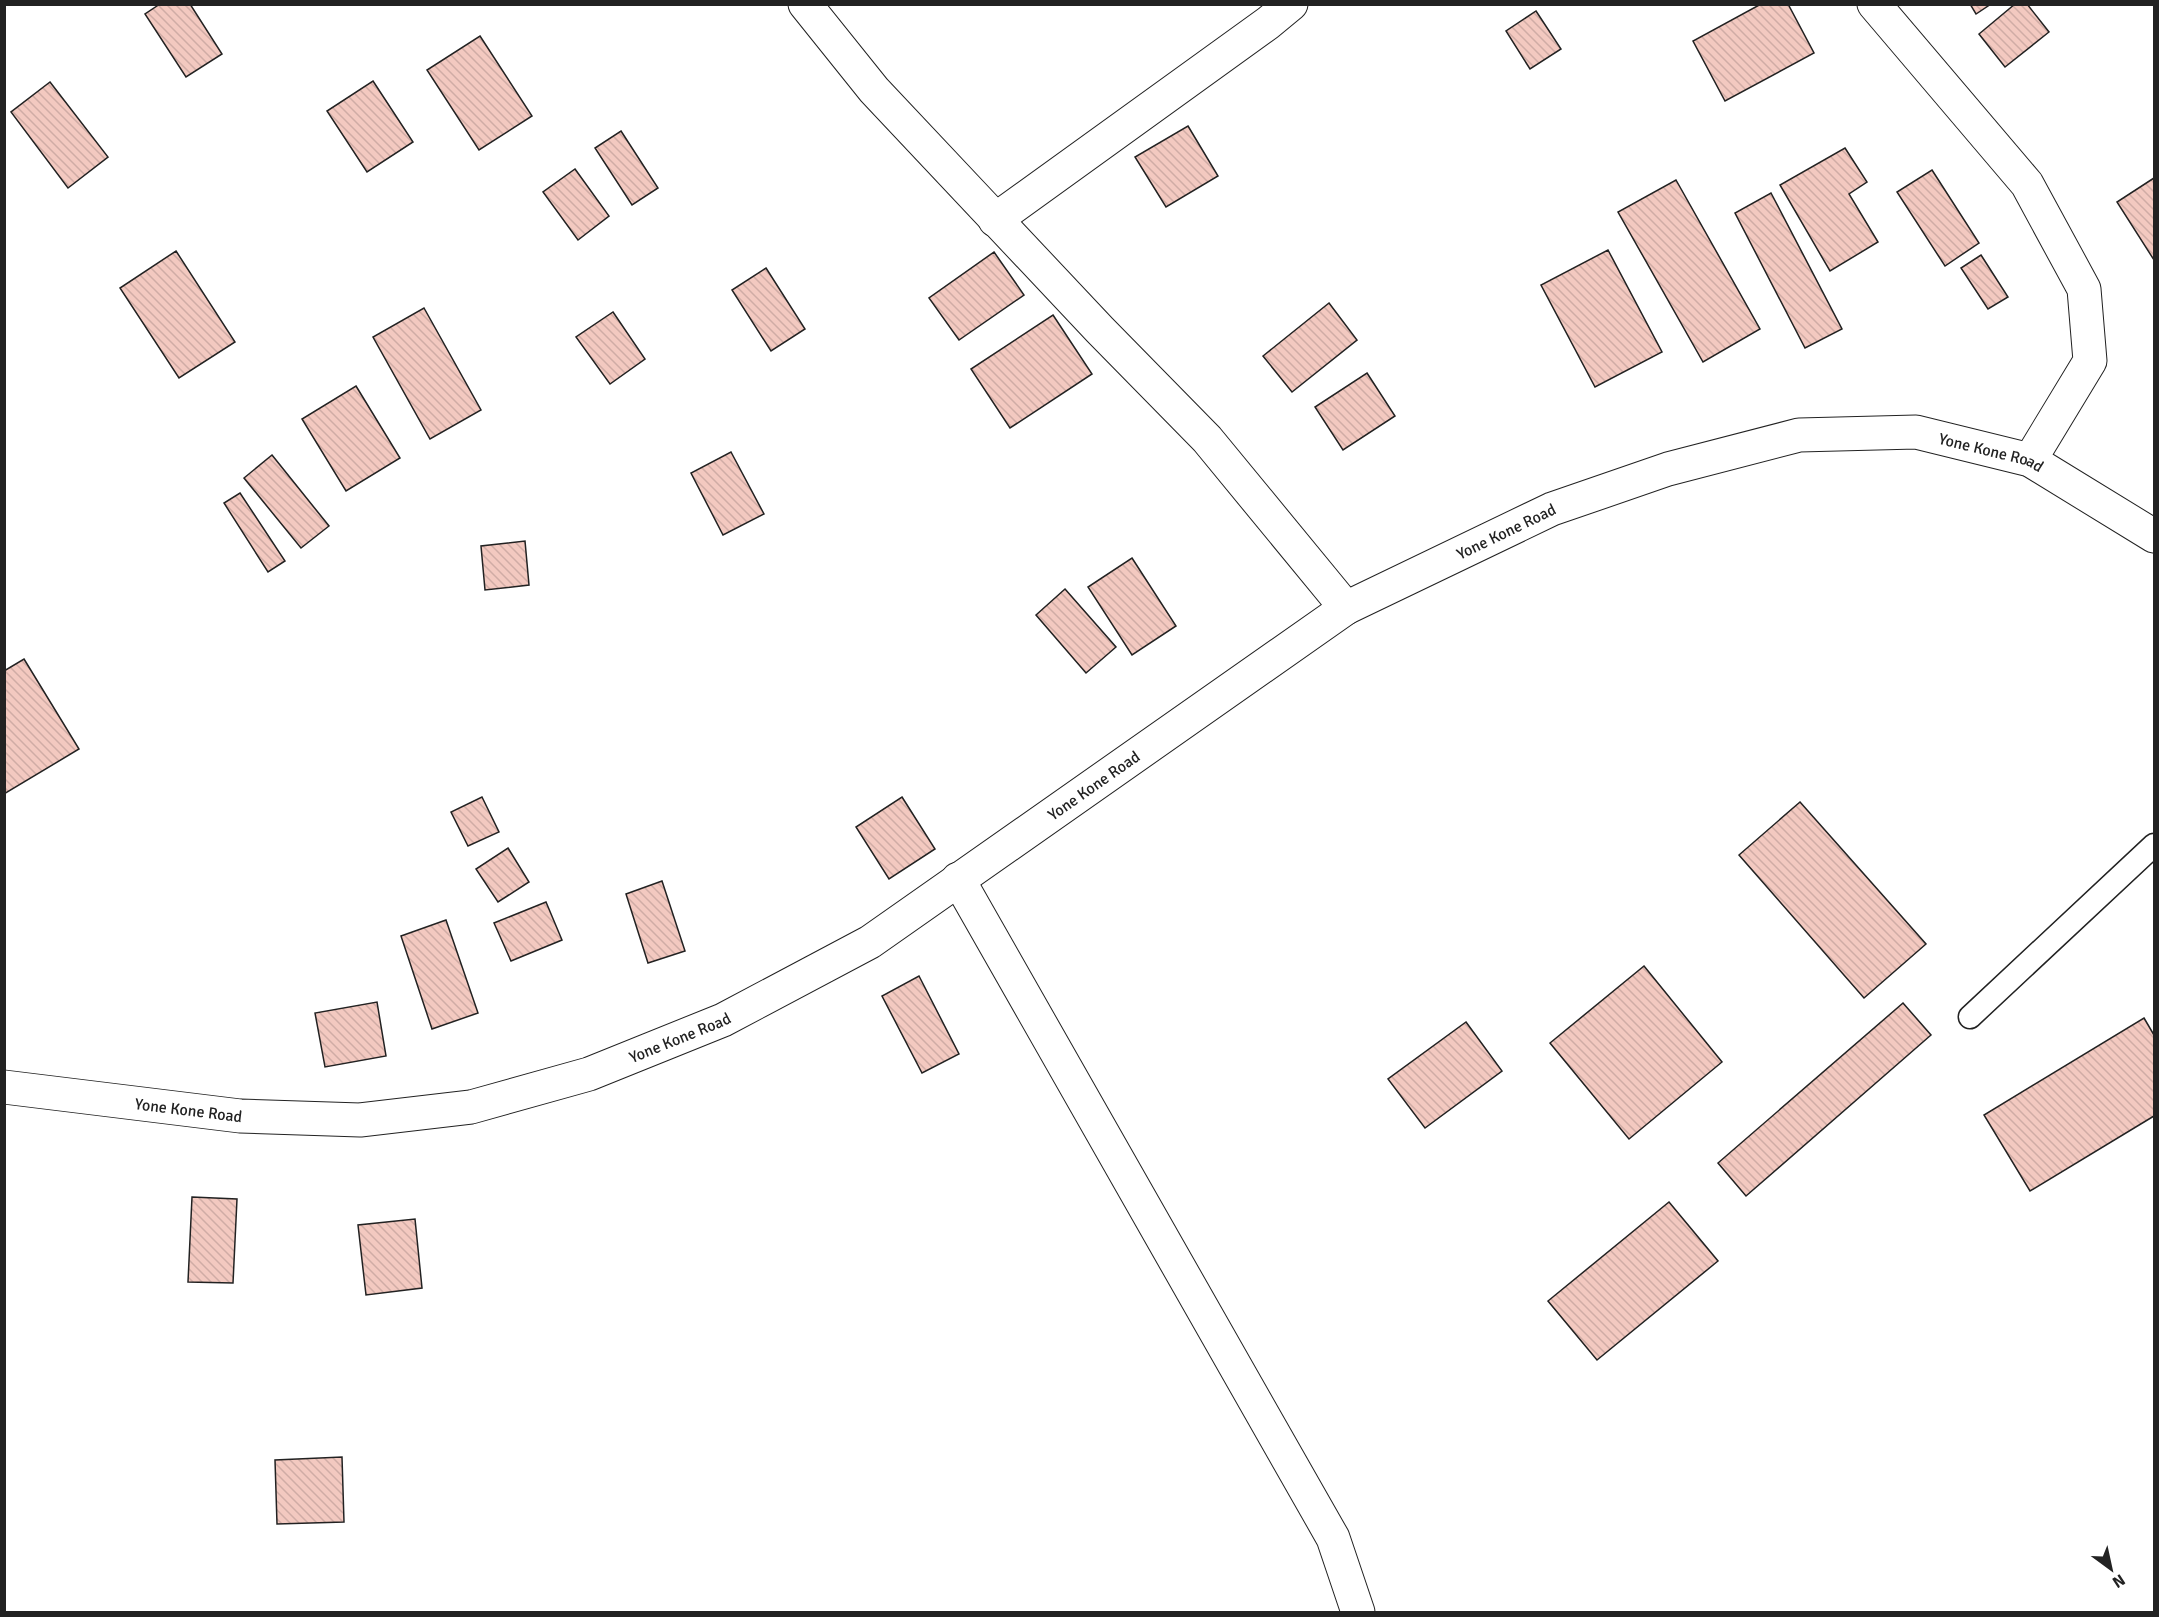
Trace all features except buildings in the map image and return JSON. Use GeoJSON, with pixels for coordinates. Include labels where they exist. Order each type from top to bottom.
{"type":"FeatureCollection","features":[{"type":"Feature","properties":{"kind":"street"},"geometry":{"type":"LineString","coordinates":[[806,4],[874,90],[995,220],[1207,439],[1346,608]]}},
{"type":"Feature","properties":{"kind":"street"},"geometry":{"type":"LineString","coordinates":[[995,220],[1291,4]]}},
{"type":"Feature","properties":{"kind":"street"},"geometry":{"type":"LineString","coordinates":[[1874,4],[2027,184],[2084,289],[2090,361],[2030,460]]}},
{"type":"Feature","properties":{"kind":"street","name":"Yone Kone Road"},"geometry":{"type":"LineString","coordinates":[[4,1086],[240,1116],[360,1120],[471,1107],[589,1074],[723,1020],[870,942],[1346,608],[1552,509],[1668,469],[1799,435],[1916,432],[2030,460],[2154,536]]}},
{"type":"Feature","properties":{"kind":"street"},"geometry":{"type":"LineString","coordinates":[[958,879],[1333,1539],[1359,1612]]}},
{"type":"Feature","properties":{"kind":"lane"},"geometry":{"type":"LineString","coordinates":[[1970,1017],[2154,845]]}}]}
